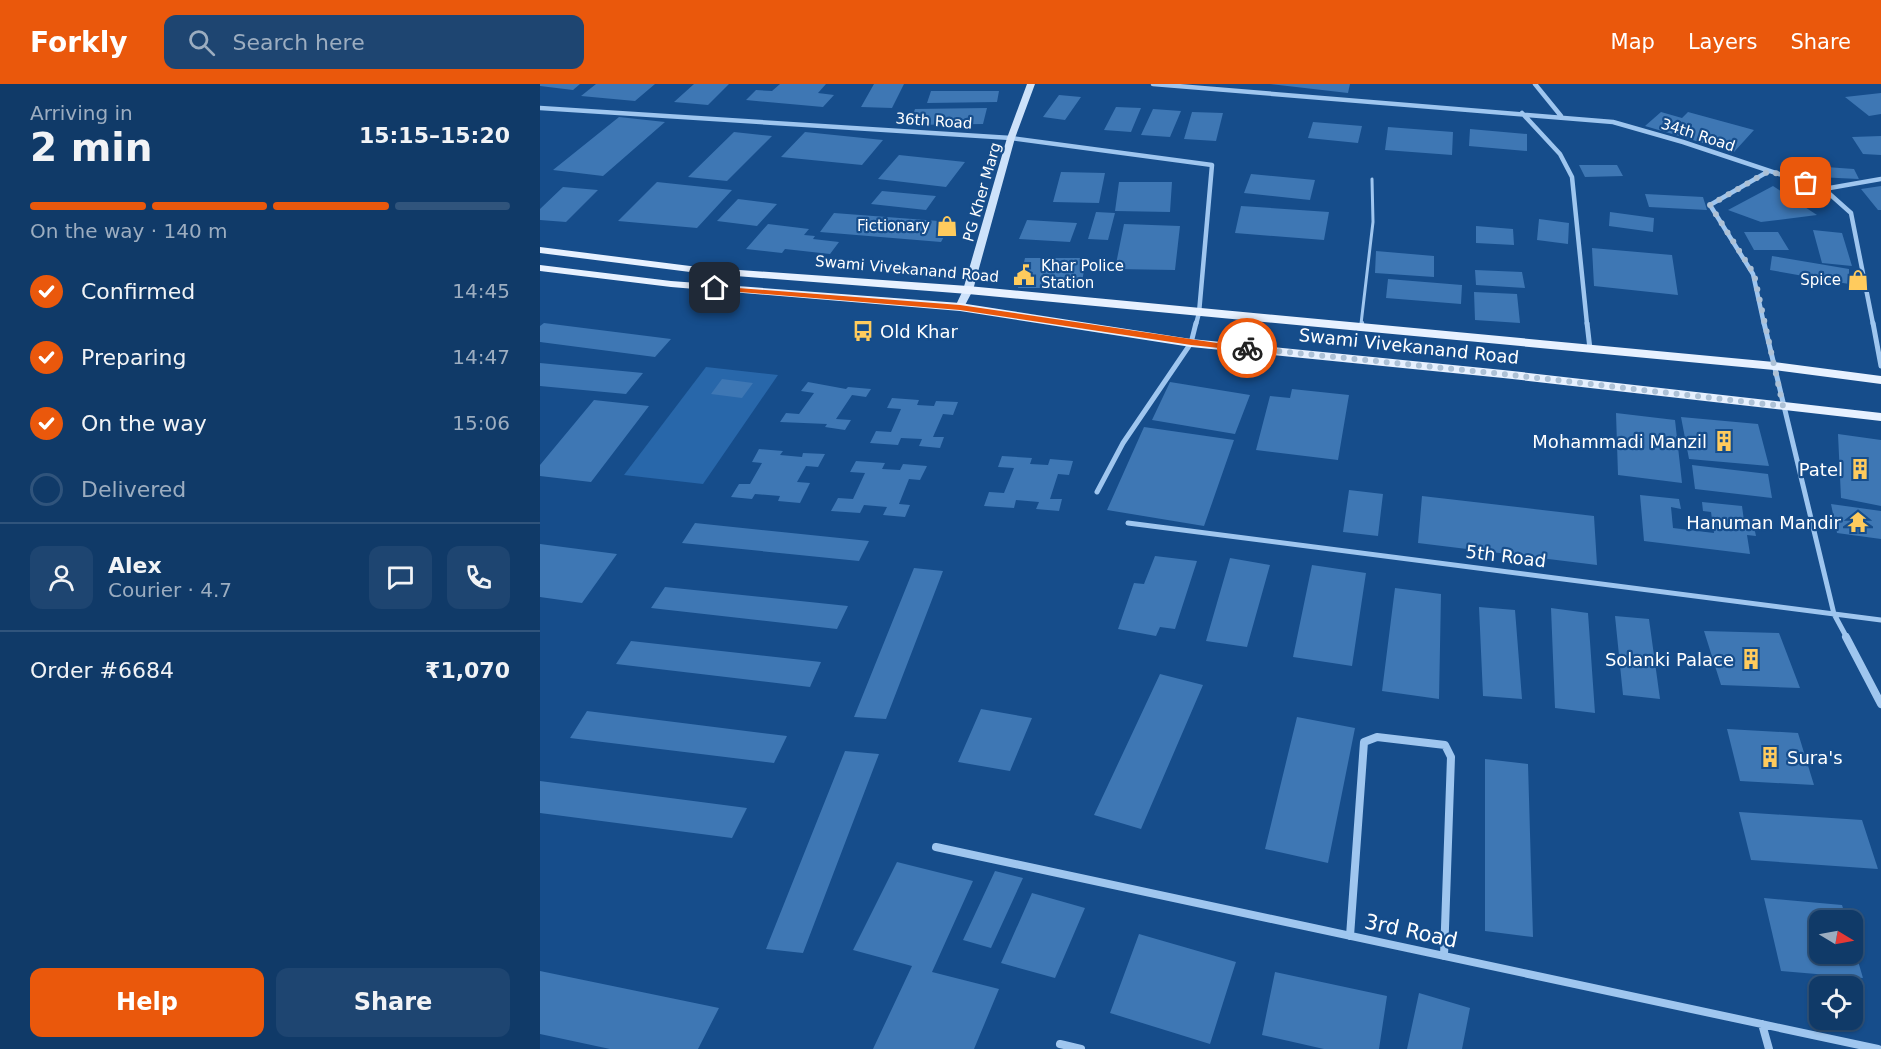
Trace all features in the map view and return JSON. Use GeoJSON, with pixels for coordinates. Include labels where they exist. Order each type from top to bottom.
{"type":"FeatureCollection","features":[{"type":"Feature","properties":{"kind":"main road","name":"Swami Vivekanand Road"},"geometry":{"type":"LineString","coordinates":[[540,250],[699,270],[968,290],[1774,366],[1881,380]]}},
{"type":"Feature","properties":{"kind":"main road","name":"Swami Vivekanand Road"},"geometry":{"type":"LineString","coordinates":[[540,268],[671,285],[960,307],[1191,343],[1503,374],[1881,417]]}},
{"type":"Feature","properties":{"kind":"street","name":"PG Kher Marg"},"geometry":{"type":"LineString","coordinates":[[960,307],[968,290],[1011,138],[1031,84]]}},
{"type":"Feature","properties":{"kind":"street","name":"34th Road"},"geometry":{"type":"LineString","coordinates":[[1153,84],[1613,122],[1683,142],[1824,189]]}},
{"type":"Feature","properties":{"kind":"street"},"geometry":{"type":"LineString","coordinates":[[1535,84],[1560,116]]}},
{"type":"Feature","properties":{"kind":"street","name":"36th Road"},"geometry":{"type":"LineString","coordinates":[[540,108],[1011,138],[1212,165],[1199,313]]}},
{"type":"Feature","properties":{"kind":"street"},"geometry":{"type":"LineString","coordinates":[[1522,113],[1560,154],[1572,177],[1590,349]]}},
{"type":"Feature","properties":{"kind":"street"},"geometry":{"type":"LineString","coordinates":[[1769,171],[1710,205],[1754,274],[1783,406],[1834,614],[1881,704]]}},
{"type":"Feature","properties":{"kind":"street"},"geometry":{"type":"LineString","coordinates":[[1824,189],[1881,179]]}},
{"type":"Feature","properties":{"kind":"street"},"geometry":{"type":"LineString","coordinates":[[1824,189],[1851,213],[1881,366]]}},
{"type":"Feature","properties":{"kind":"street"},"geometry":{"type":"LineString","coordinates":[[1097,492],[1123,443],[1191,343],[1199,313]]}},
{"type":"Feature","properties":{"kind":"street","name":"5th Road"},"geometry":{"type":"LineString","coordinates":[[1128,523],[1881,620]]}},
{"type":"Feature","properties":{"kind":"street"},"geometry":{"type":"LineString","coordinates":[[1350,936],[1364,742],[1377,737],[1445,745],[1451,758],[1444,956]]}},
{"type":"Feature","properties":{"kind":"street","name":"3rd Road"},"geometry":{"type":"LineString","coordinates":[[936,847],[1878,1049]]}},
{"type":"Feature","properties":{"kind":"street"},"geometry":{"type":"LineString","coordinates":[[1762,1024],[1769,1049]]}},
{"type":"Feature","properties":{"kind":"street"},"geometry":{"type":"LineString","coordinates":[[1060,1044],[1081,1049]]}},
{"type":"Feature","properties":{"kind":"lane"},"geometry":{"type":"LineString","coordinates":[[1361,328],[1373,222],[1372,179]]}},
{"type":"Feature","properties":{"kind":"shaded area"},"geometry":{"type":"Polygon","coordinates":[[[706,367],[778,375],[703,484],[624,475],[706,367]]]}},
{"type":"Feature","properties":{"kind":"building"},"geometry":{"type":"Polygon","coordinates":[[[540,84],[580,84],[573,90],[540,86],[540,84]]]}},
{"type":"Feature","properties":{"kind":"building"},"geometry":{"type":"Polygon","coordinates":[[[596,84],[655,84],[635,101],[581,96],[596,84]]]}},
{"type":"Feature","properties":{"kind":"building"},"geometry":{"type":"Polygon","coordinates":[[[694,84],[729,84],[708,105],[674,102],[694,84]]]}},
{"type":"Feature","properties":{"kind":"building"},"geometry":{"type":"Polygon","coordinates":[[[780,84],[826,84],[818,93],[834,95],[823,107],[746,100],[756,90],[772,91],[780,84]]]}},
{"type":"Feature","properties":{"kind":"building"},"geometry":{"type":"Polygon","coordinates":[[[874,84],[904,84],[892,108],[861,107],[874,84]]]}},
{"type":"Feature","properties":{"kind":"building"},"geometry":{"type":"Polygon","coordinates":[[[1270,84],[1350,84],[1348,93],[1270,84]]]}},
{"type":"Feature","properties":{"kind":"building"},"geometry":{"type":"Polygon","coordinates":[[[931,91],[999,91],[997,102],[927,103],[931,91]]]}},
{"type":"Feature","properties":{"kind":"building"},"geometry":{"type":"Polygon","coordinates":[[[1881,93],[1881,114],[1869,116],[1845,97],[1881,93]]]}},
{"type":"Feature","properties":{"kind":"building"},"geometry":{"type":"Polygon","coordinates":[[[1059,95],[1081,97],[1065,120],[1043,117],[1059,95]]]}},
{"type":"Feature","properties":{"kind":"building"},"geometry":{"type":"Polygon","coordinates":[[[1116,107],[1141,108],[1131,132],[1104,130],[1116,107]]]}},
{"type":"Feature","properties":{"kind":"building"},"geometry":{"type":"Polygon","coordinates":[[[987,108],[983,124],[909,125],[915,109],[987,108]]]}},
{"type":"Feature","properties":{"kind":"building"},"geometry":{"type":"Polygon","coordinates":[[[1153,109],[1181,111],[1170,137],[1141,135],[1153,109]]]}},
{"type":"Feature","properties":{"kind":"building"},"geometry":{"type":"Polygon","coordinates":[[[1192,112],[1223,113],[1216,141],[1184,139],[1192,112]]]}},
{"type":"Feature","properties":{"kind":"building"},"geometry":{"type":"Polygon","coordinates":[[[1661,112],[1682,118],[1688,112],[1754,130],[1734,152],[1645,126],[1661,112]]]}},
{"type":"Feature","properties":{"kind":"building"},"geometry":{"type":"Polygon","coordinates":[[[619,117],[665,122],[603,176],[553,170],[619,117]]]}},
{"type":"Feature","properties":{"kind":"building"},"geometry":{"type":"Polygon","coordinates":[[[1313,122],[1362,126],[1358,143],[1308,138],[1313,122]]]}},
{"type":"Feature","properties":{"kind":"building"},"geometry":{"type":"Polygon","coordinates":[[[1388,127],[1453,132],[1452,155],[1385,150],[1388,127]]]}},
{"type":"Feature","properties":{"kind":"building"},"geometry":{"type":"Polygon","coordinates":[[[1470,129],[1527,134],[1527,151],[1469,146],[1470,129]]]}},
{"type":"Feature","properties":{"kind":"building"},"geometry":{"type":"Polygon","coordinates":[[[734,132],[772,136],[727,181],[688,177],[734,132]]]}},
{"type":"Feature","properties":{"kind":"building"},"geometry":{"type":"Polygon","coordinates":[[[805,132],[883,140],[862,165],[781,157],[805,132]]]}},
{"type":"Feature","properties":{"kind":"building"},"geometry":{"type":"Polygon","coordinates":[[[1881,136],[1881,155],[1863,154],[1852,137],[1881,136]]]}},
{"type":"Feature","properties":{"kind":"building"},"geometry":{"type":"Polygon","coordinates":[[[899,155],[965,162],[946,187],[878,179],[899,155]]]}},
{"type":"Feature","properties":{"kind":"building"},"geometry":{"type":"Polygon","coordinates":[[[1579,165],[1617,165],[1623,176],[1585,177],[1579,165]]]}},
{"type":"Feature","properties":{"kind":"building"},"geometry":{"type":"Polygon","coordinates":[[[1812,166],[1854,169],[1859,179],[1817,177],[1812,166]]]}},
{"type":"Feature","properties":{"kind":"building"},"geometry":{"type":"Polygon","coordinates":[[[1061,172],[1105,173],[1099,203],[1053,202],[1061,172]]]}},
{"type":"Feature","properties":{"kind":"building"},"geometry":{"type":"Polygon","coordinates":[[[1251,174],[1315,180],[1310,200],[1244,193],[1251,174]]]}},
{"type":"Feature","properties":{"kind":"building"},"geometry":{"type":"Polygon","coordinates":[[[657,182],[732,190],[697,228],[618,221],[657,182]]]}},
{"type":"Feature","properties":{"kind":"building"},"geometry":{"type":"Polygon","coordinates":[[[1119,182],[1172,182],[1170,212],[1115,211],[1119,182]]]}},
{"type":"Feature","properties":{"kind":"building"},"geometry":{"type":"Polygon","coordinates":[[[1773,186],[1817,215],[1761,222],[1728,210],[1773,186]]]}},
{"type":"Feature","properties":{"kind":"building"},"geometry":{"type":"Polygon","coordinates":[[[1881,186],[1881,210],[1878,210],[1861,189],[1881,186]]]}},
{"type":"Feature","properties":{"kind":"building"},"geometry":{"type":"Polygon","coordinates":[[[563,187],[598,190],[566,222],[540,220],[540,209],[563,187]]]}},
{"type":"Feature","properties":{"kind":"building"},"geometry":{"type":"Polygon","coordinates":[[[882,191],[936,196],[926,210],[871,204],[882,191]]]}},
{"type":"Feature","properties":{"kind":"building"},"geometry":{"type":"Polygon","coordinates":[[[1645,194],[1703,197],[1707,210],[1649,207],[1645,194]]]}},
{"type":"Feature","properties":{"kind":"building"},"geometry":{"type":"Polygon","coordinates":[[[738,199],[777,204],[757,226],[717,221],[738,199]]]}},
{"type":"Feature","properties":{"kind":"building"},"geometry":{"type":"Polygon","coordinates":[[[1241,206],[1329,212],[1324,240],[1235,233],[1241,206]]]}},
{"type":"Feature","properties":{"kind":"building"},"geometry":{"type":"Polygon","coordinates":[[[1096,212],[1115,213],[1108,240],[1088,239],[1096,212]]]}},
{"type":"Feature","properties":{"kind":"building"},"geometry":{"type":"Polygon","coordinates":[[[1610,212],[1654,218],[1653,232],[1609,226],[1610,212]]]}},
{"type":"Feature","properties":{"kind":"building"},"geometry":{"type":"Polygon","coordinates":[[[834,213],[952,222],[941,242],[820,232],[834,213]]]}},
{"type":"Feature","properties":{"kind":"building"},"geometry":{"type":"Polygon","coordinates":[[[1539,219],[1569,223],[1568,244],[1537,240],[1539,219]]]}},
{"type":"Feature","properties":{"kind":"building"},"geometry":{"type":"Polygon","coordinates":[[[1027,220],[1077,223],[1070,242],[1019,239],[1027,220]]]}},
{"type":"Feature","properties":{"kind":"building"},"geometry":{"type":"Polygon","coordinates":[[[768,224],[809,229],[804,235],[815,236],[813,239],[839,242],[830,254],[785,249],[782,253],[746,249],[768,224]]]}},
{"type":"Feature","properties":{"kind":"building"},"geometry":{"type":"Polygon","coordinates":[[[1124,224],[1180,226],[1175,270],[1115,269],[1124,224]]]}},
{"type":"Feature","properties":{"kind":"building"},"geometry":{"type":"Polygon","coordinates":[[[1476,226],[1513,229],[1514,245],[1476,243],[1476,226]]]}},
{"type":"Feature","properties":{"kind":"building"},"geometry":{"type":"Polygon","coordinates":[[[1813,230],[1842,233],[1852,266],[1822,263],[1813,230]]]}},
{"type":"Feature","properties":{"kind":"building"},"geometry":{"type":"Polygon","coordinates":[[[1744,232],[1778,232],[1789,250],[1754,250],[1744,232]]]}},
{"type":"Feature","properties":{"kind":"building"},"geometry":{"type":"Polygon","coordinates":[[[1592,248],[1672,255],[1678,295],[1594,286],[1592,248]]]}},
{"type":"Feature","properties":{"kind":"building"},"geometry":{"type":"Polygon","coordinates":[[[1376,251],[1434,256],[1434,277],[1375,273],[1376,251]]]}},
{"type":"Feature","properties":{"kind":"building"},"geometry":{"type":"Polygon","coordinates":[[[1772,256],[1849,269],[1849,284],[1770,270],[1772,256]]]}},
{"type":"Feature","properties":{"kind":"building"},"geometry":{"type":"Polygon","coordinates":[[[1025,258],[1086,258],[1081,288],[1018,288],[1025,258]]]}},
{"type":"Feature","properties":{"kind":"building"},"geometry":{"type":"Polygon","coordinates":[[[1475,270],[1522,272],[1525,288],[1476,285],[1475,270]]]}},
{"type":"Feature","properties":{"kind":"building"},"geometry":{"type":"Polygon","coordinates":[[[1388,279],[1462,285],[1461,304],[1386,298],[1388,279]]]}},
{"type":"Feature","properties":{"kind":"building"},"geometry":{"type":"Polygon","coordinates":[[[1474,292],[1517,294],[1520,323],[1475,320],[1474,292]]]}},
{"type":"Feature","properties":{"kind":"building"},"geometry":{"type":"Polygon","coordinates":[[[544,323],[671,339],[655,357],[540,342],[540,326],[544,323]]]}},
{"type":"Feature","properties":{"kind":"building"},"geometry":{"type":"Polygon","coordinates":[[[540,363],[643,373],[626,394],[540,386],[540,363]]]}},
{"type":"Feature","properties":{"kind":"building"},"geometry":{"type":"Polygon","coordinates":[[[722,379],[753,383],[742,398],[711,394],[722,379]]]}},
{"type":"Feature","properties":{"kind":"building"},"geometry":{"type":"Polygon","coordinates":[[[808,382],[846,389],[848,387],[871,389],[866,397],[852,395],[836,419],[851,420],[845,430],[825,427],[827,424],[780,422],[786,413],[799,414],[814,393],[801,391],[808,382]]]}},
{"type":"Feature","properties":{"kind":"building"},"geometry":{"type":"Polygon","coordinates":[[[1170,382],[1250,395],[1235,434],[1152,420],[1170,382]]]}},
{"type":"Feature","properties":{"kind":"building"},"geometry":{"type":"Polygon","coordinates":[[[1292,389],[1349,395],[1338,460],[1256,450],[1270,396],[1290,398],[1292,389]]]}},
{"type":"Feature","properties":{"kind":"building"},"geometry":{"type":"Polygon","coordinates":[[[892,398],[919,400],[917,405],[934,406],[936,401],[958,402],[953,415],[943,414],[933,437],[944,437],[940,448],[919,446],[922,439],[901,438],[898,445],[870,443],[876,431],[891,432],[901,409],[887,408],[892,398]]]}},
{"type":"Feature","properties":{"kind":"building"},"geometry":{"type":"Polygon","coordinates":[[[594,400],[649,406],[591,482],[540,476],[540,465],[594,400]]]}},
{"type":"Feature","properties":{"kind":"building"},"geometry":{"type":"Polygon","coordinates":[[[1616,413],[1675,420],[1682,483],[1618,475],[1616,413]]]}},
{"type":"Feature","properties":{"kind":"building","name":"Mohammadi Manzil"},"geometry":{"type":"Polygon","coordinates":[[[1681,417],[1758,424],[1769,466],[1689,459],[1681,417]]]}},
{"type":"Feature","properties":{"kind":"building"},"geometry":{"type":"Polygon","coordinates":[[[1144,427],[1234,440],[1204,526],[1107,510],[1144,427]]]}},
{"type":"Feature","properties":{"kind":"building","name":"Patel"},"geometry":{"type":"Polygon","coordinates":[[[1838,434],[1881,440],[1881,506],[1841,498],[1838,434]]]}},
{"type":"Feature","properties":{"kind":"building"},"geometry":{"type":"Polygon","coordinates":[[[759,449],[783,451],[780,455],[802,457],[803,453],[825,454],[818,467],[806,466],[797,482],[810,483],[800,503],[778,501],[780,496],[755,494],[752,499],[731,497],[739,484],[750,484],[762,463],[752,462],[759,449]]]}},
{"type":"Feature","properties":{"kind":"building"},"geometry":{"type":"Polygon","coordinates":[[[1002,456],[1032,458],[1030,464],[1048,465],[1050,459],[1073,461],[1069,475],[1058,474],[1050,499],[1062,499],[1059,511],[1036,509],[1039,502],[1016,500],[1014,508],[984,506],[989,492],[1004,493],[1014,468],[998,467],[1002,456]]]}},
{"type":"Feature","properties":{"kind":"building"},"geometry":{"type":"Polygon","coordinates":[[[856,461],[885,463],[882,469],[900,470],[903,464],[927,466],[920,480],[909,479],[899,504],[910,505],[905,517],[883,515],[887,507],[864,505],[860,513],[831,511],[838,498],[853,499],[865,473],[850,472],[856,461]]]}},
{"type":"Feature","properties":{"kind":"building"},"geometry":{"type":"Polygon","coordinates":[[[1692,465],[1768,474],[1772,498],[1695,489],[1692,465]]]}},
{"type":"Feature","properties":{"kind":"building"},"geometry":{"type":"Polygon","coordinates":[[[1349,490],[1383,494],[1378,536],[1343,532],[1349,490]]]}},
{"type":"Feature","properties":{"kind":"building"},"geometry":{"type":"Polygon","coordinates":[[[1640,495],[1679,499],[1681,509],[1671,507],[1673,528],[1714,533],[1711,512],[1703,511],[1702,502],[1742,506],[1744,521],[1753,522],[1756,536],[1747,535],[1750,554],[1644,541],[1640,495]]]}},
{"type":"Feature","properties":{"kind":"building"},"geometry":{"type":"Polygon","coordinates":[[[1422,496],[1594,516],[1597,565],[1418,543],[1422,496]]]}},
{"type":"Feature","properties":{"kind":"building","name":"Hanuman Mandir"},"geometry":{"type":"Polygon","coordinates":[[[1831,504],[1881,511],[1881,539],[1837,533],[1831,504]]]}},
{"type":"Feature","properties":{"kind":"building"},"geometry":{"type":"Polygon","coordinates":[[[695,523],[869,541],[859,561],[682,543],[695,523]]]}},
{"type":"Feature","properties":{"kind":"building"},"geometry":{"type":"Polygon","coordinates":[[[540,544],[617,554],[582,603],[540,597],[540,544]]]}},
{"type":"Feature","properties":{"kind":"building"},"geometry":{"type":"Polygon","coordinates":[[[1155,556],[1197,561],[1175,629],[1160,627],[1156,636],[1118,629],[1134,583],[1144,584],[1155,556]]]}},
{"type":"Feature","properties":{"kind":"building"},"geometry":{"type":"Polygon","coordinates":[[[1230,558],[1270,565],[1247,647],[1206,641],[1230,558]]]}},
{"type":"Feature","properties":{"kind":"building"},"geometry":{"type":"Polygon","coordinates":[[[1312,565],[1366,573],[1352,666],[1293,657],[1312,565]]]}},
{"type":"Feature","properties":{"kind":"building"},"geometry":{"type":"Polygon","coordinates":[[[914,568],[943,571],[886,719],[854,717],[914,568]]]}},
{"type":"Feature","properties":{"kind":"building"},"geometry":{"type":"Polygon","coordinates":[[[665,587],[848,606],[837,629],[651,608],[665,587]]]}},
{"type":"Feature","properties":{"kind":"building"},"geometry":{"type":"Polygon","coordinates":[[[1395,588],[1441,594],[1439,699],[1382,691],[1395,588]]]}},
{"type":"Feature","properties":{"kind":"building"},"geometry":{"type":"Polygon","coordinates":[[[1479,607],[1515,610],[1522,699],[1483,696],[1479,607]]]}},
{"type":"Feature","properties":{"kind":"building"},"geometry":{"type":"Polygon","coordinates":[[[1551,608],[1588,613],[1595,713],[1555,708],[1551,608]]]}},
{"type":"Feature","properties":{"kind":"building"},"geometry":{"type":"Polygon","coordinates":[[[1615,616],[1649,619],[1660,699],[1623,695],[1615,616]]]}},
{"type":"Feature","properties":{"kind":"building","name":"Solanki Palace"},"geometry":{"type":"Polygon","coordinates":[[[1704,631],[1779,633],[1800,688],[1721,685],[1704,631]]]}},
{"type":"Feature","properties":{"kind":"building"},"geometry":{"type":"Polygon","coordinates":[[[631,641],[821,662],[810,687],[616,664],[631,641]]]}},
{"type":"Feature","properties":{"kind":"building"},"geometry":{"type":"Polygon","coordinates":[[[1160,674],[1203,685],[1141,829],[1094,815],[1160,674]]]}},
{"type":"Feature","properties":{"kind":"building"},"geometry":{"type":"Polygon","coordinates":[[[981,709],[1032,718],[1010,771],[958,762],[981,709]]]}},
{"type":"Feature","properties":{"kind":"building"},"geometry":{"type":"Polygon","coordinates":[[[587,711],[787,736],[774,763],[570,738],[587,711]]]}},
{"type":"Feature","properties":{"kind":"building"},"geometry":{"type":"Polygon","coordinates":[[[1297,717],[1355,728],[1328,863],[1265,849],[1297,717]]]}},
{"type":"Feature","properties":{"kind":"building","name":"Sura's"},"geometry":{"type":"Polygon","coordinates":[[[1727,729],[1798,733],[1814,785],[1740,781],[1727,729]]]}},
{"type":"Feature","properties":{"kind":"building"},"geometry":{"type":"Polygon","coordinates":[[[845,751],[879,754],[803,953],[766,949],[845,751]]]}},
{"type":"Feature","properties":{"kind":"building"},"geometry":{"type":"Polygon","coordinates":[[[1485,759],[1528,764],[1533,937],[1485,931],[1485,759]]]}},
{"type":"Feature","properties":{"kind":"building"},"geometry":{"type":"Polygon","coordinates":[[[540,781],[747,808],[732,838],[540,813],[540,781]]]}},
{"type":"Feature","properties":{"kind":"building"},"geometry":{"type":"Polygon","coordinates":[[[1739,812],[1862,820],[1878,869],[1751,860],[1739,812]]]}},
{"type":"Feature","properties":{"kind":"building"},"geometry":{"type":"Polygon","coordinates":[[[897,862],[973,881],[932,972],[999,989],[974,1049],[873,1049],[912,966],[853,950],[897,862]]]}},
{"type":"Feature","properties":{"kind":"building"},"geometry":{"type":"Polygon","coordinates":[[[995,871],[1023,878],[991,948],[963,940],[995,871]]]}},
{"type":"Feature","properties":{"kind":"building"},"geometry":{"type":"Polygon","coordinates":[[[1032,893],[1085,908],[1055,978],[1001,963],[1032,893]]]}},
{"type":"Feature","properties":{"kind":"building"},"geometry":{"type":"Polygon","coordinates":[[[1764,898],[1842,905],[1844,910],[1809,910],[1809,964],[1859,964],[1862,976],[1781,971],[1764,898]]]}},
{"type":"Feature","properties":{"kind":"building"},"geometry":{"type":"Polygon","coordinates":[[[1139,934],[1236,962],[1210,1044],[1110,1013],[1139,934]]]}},
{"type":"Feature","properties":{"kind":"building"},"geometry":{"type":"Polygon","coordinates":[[[540,971],[719,1008],[698,1049],[610,1049],[540,1034],[540,971]]]}},
{"type":"Feature","properties":{"kind":"building"},"geometry":{"type":"Polygon","coordinates":[[[1275,972],[1387,996],[1379,1049],[1324,1049],[1262,1035],[1275,972]]]}},
{"type":"Feature","properties":{"kind":"building"},"geometry":{"type":"Polygon","coordinates":[[[1419,993],[1470,1008],[1462,1049],[1407,1049],[1419,993]]]}},
{"type":"Feature","properties":{"kind":"way so far"},"geometry":{"type":"LineString","coordinates":[[1247,348],[1783,406],[1754,274],[1710,205],[1769,171],[1806,183]]}},
{"type":"Feature","properties":{"kind":"place","name":"Fictionary"},"geometry":{"type":"Point","coordinates":[947,226]}},
{"type":"Feature","properties":{"kind":"place","name":"Khar Police Station"},"geometry":{"type":"Point","coordinates":[1024,275]}},
{"type":"Feature","properties":{"kind":"place","name":"Spice"},"geometry":{"type":"Point","coordinates":[1858,280]}},
{"type":"Feature","properties":{"kind":"place","name":"Old Khar"},"geometry":{"type":"Point","coordinates":[863,331]}},
{"type":"Feature","properties":{"kind":"place","name":"Mohammadi Manzil"},"geometry":{"type":"Point","coordinates":[1724,441]}},
{"type":"Feature","properties":{"kind":"place","name":"Patel"},"geometry":{"type":"Point","coordinates":[1860,469]}},
{"type":"Feature","properties":{"kind":"place","name":"Hanuman Mandir"},"geometry":{"type":"Point","coordinates":[1858,522]}},
{"type":"Feature","properties":{"kind":"place","name":"Solanki Palace"},"geometry":{"type":"Point","coordinates":[1751,659]}},
{"type":"Feature","properties":{"kind":"place","name":"Sura's"},"geometry":{"type":"Point","coordinates":[1770,757]}},
{"type":"Feature","properties":{"kind":"route"},"geometry":{"type":"LineString","coordinates":[[715,288],[960,307],[1191,343],[1247,348]]}}]}
